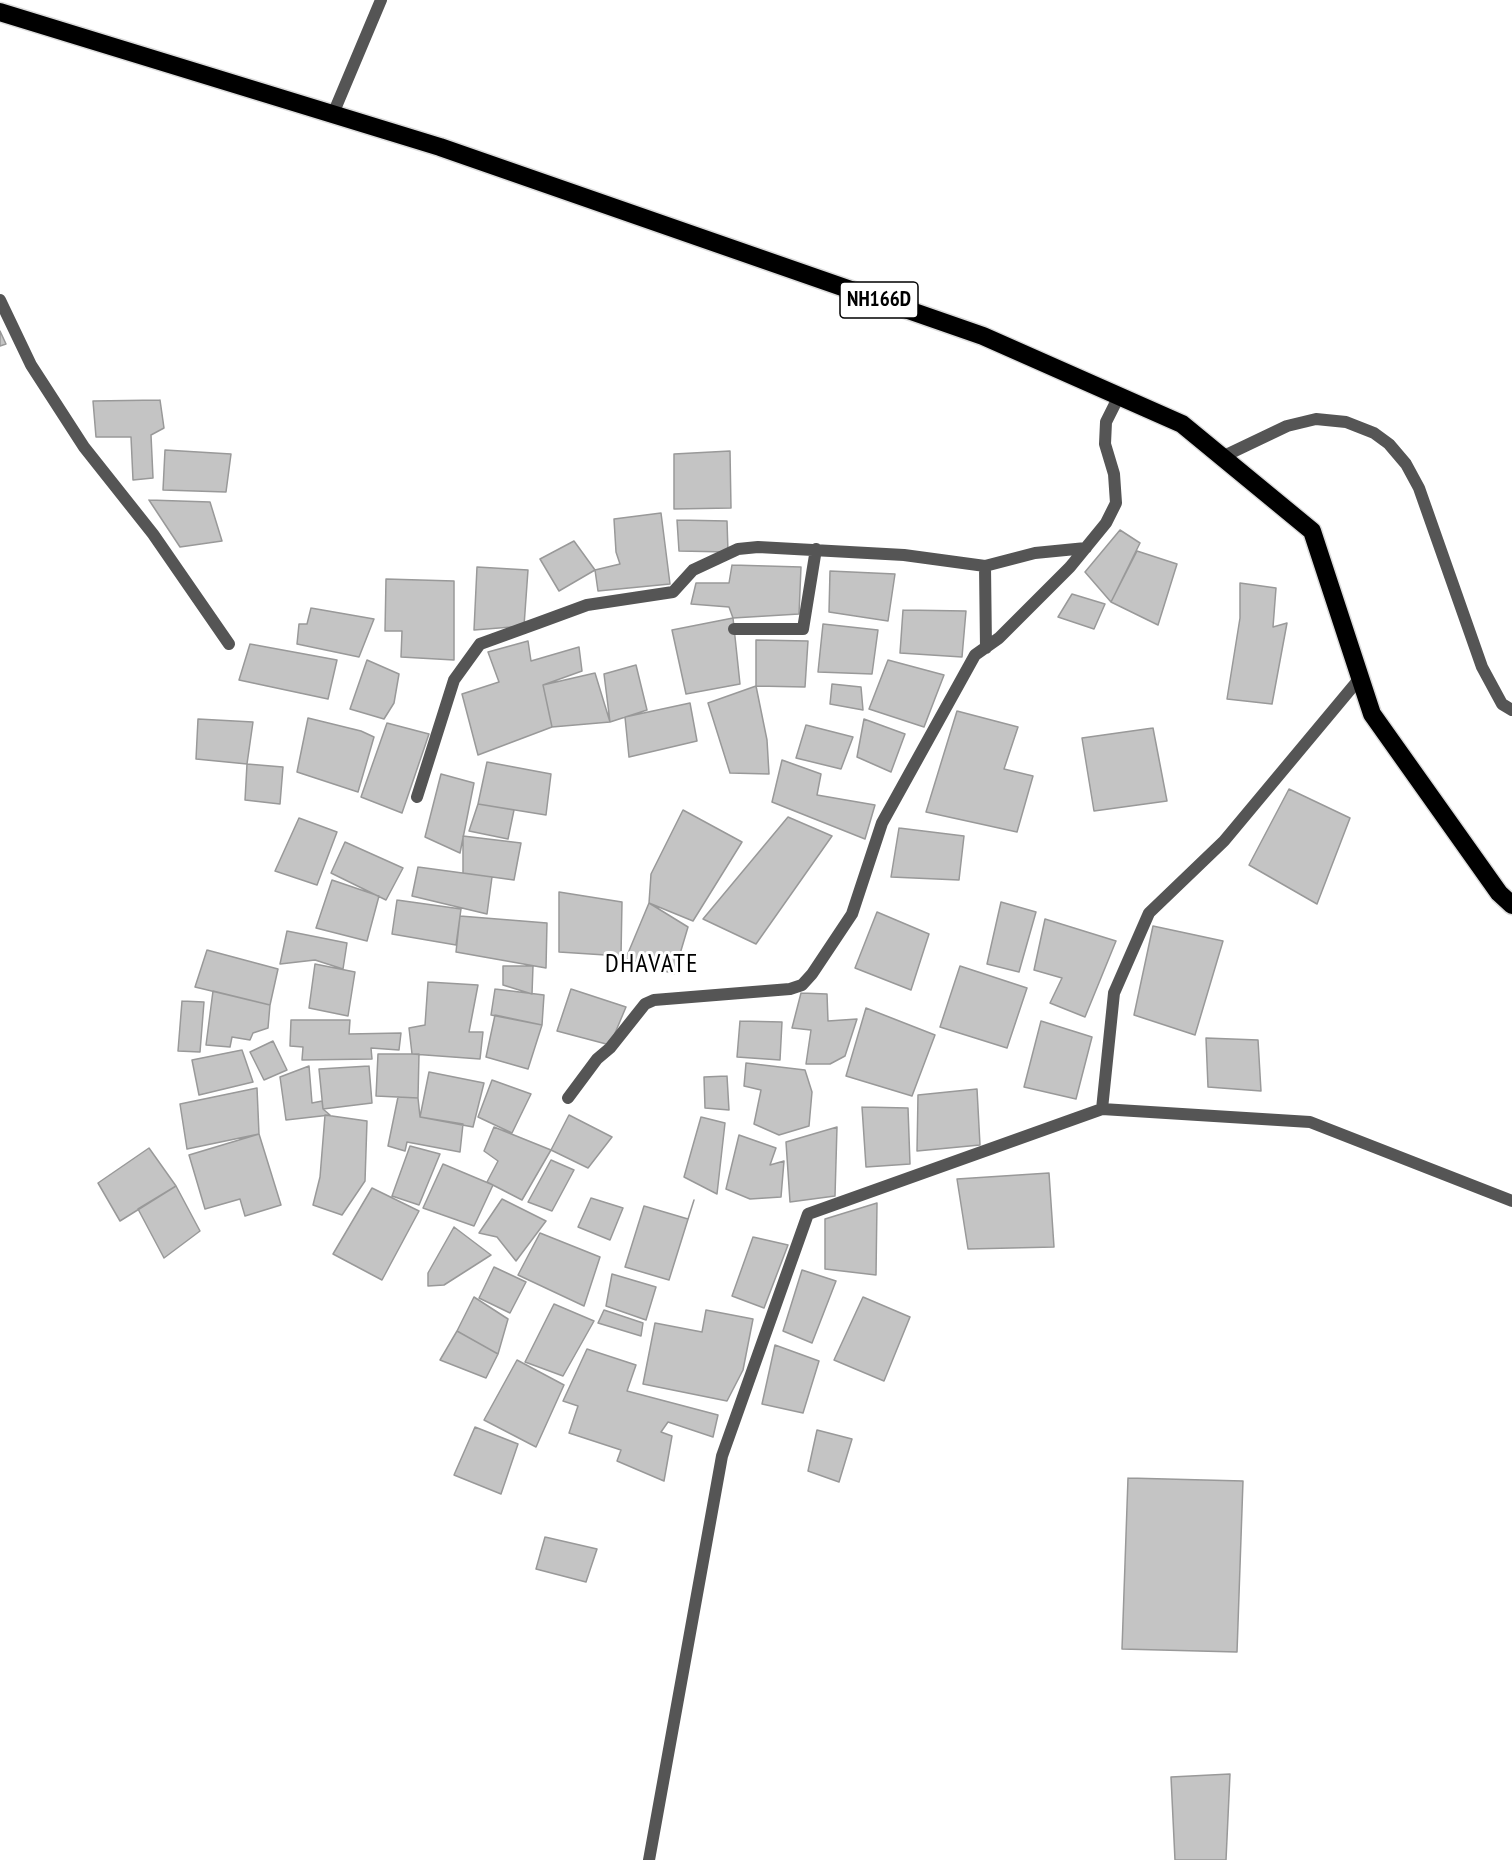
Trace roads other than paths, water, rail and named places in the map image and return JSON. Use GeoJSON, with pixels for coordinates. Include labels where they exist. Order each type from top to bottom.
{"type":"FeatureCollection","features":[{"type":"Feature","properties":{"kind":"highway","name":"NH166D"},"geometry":{"type":"LineString","coordinates":[[0,12],[441,147],[983,336],[1182,424],[1312,531],[1372,714],[1499,893],[1512,905]]}},
{"type":"Feature","properties":{"kind":"street"},"geometry":{"type":"LineString","coordinates":[[333,114],[381,0]]}},
{"type":"Feature","properties":{"kind":"street"},"geometry":{"type":"LineString","coordinates":[[0,300],[31,365],[84,447],[153,534],[229,644]]}},
{"type":"Feature","properties":{"kind":"street"},"geometry":{"type":"LineString","coordinates":[[568,1098],[597,1059],[610,1048],[645,1004],[654,1000],[790,989],[802,985],[812,974],[852,914],[882,823],[975,655],[999,639],[1086,548],[1106,523],[1116,503],[1114,474],[1105,444],[1106,422],[1119,396]]}},
{"type":"Feature","properties":{"kind":"street"},"geometry":{"type":"LineString","coordinates":[[1222,457],[1287,426],[1316,418],[1346,422],[1374,433],[1389,444],[1406,464],[1419,488],[1482,667],[1502,704],[1512,710]]}},
{"type":"Feature","properties":{"kind":"street"},"geometry":{"type":"LineString","coordinates":[[417,797],[454,680],[480,644],[587,605],[673,592],[693,570],[738,549],[758,547],[816,549],[904,555],[985,566],[1035,553],[1086,548]]}},
{"type":"Feature","properties":{"kind":"street"},"geometry":{"type":"LineString","coordinates":[[734,629],[803,629],[816,549]]}},
{"type":"Feature","properties":{"kind":"street"},"geometry":{"type":"LineString","coordinates":[[985,566],[986,648]]}},
{"type":"Feature","properties":{"kind":"street"},"geometry":{"type":"LineString","coordinates":[[1102,1109],[1114,993],[1149,913],[1224,841],[1360,678]]}},
{"type":"Feature","properties":{"kind":"street"},"geometry":{"type":"LineString","coordinates":[[649,1860],[722,1456],[808,1214],[1102,1109],[1310,1122],[1512,1201]]}},
{"type":"Feature","properties":{"kind":"district","name":"DHAVATE"},"geometry":{"type":"Point","coordinates":[652,965]}}]}
